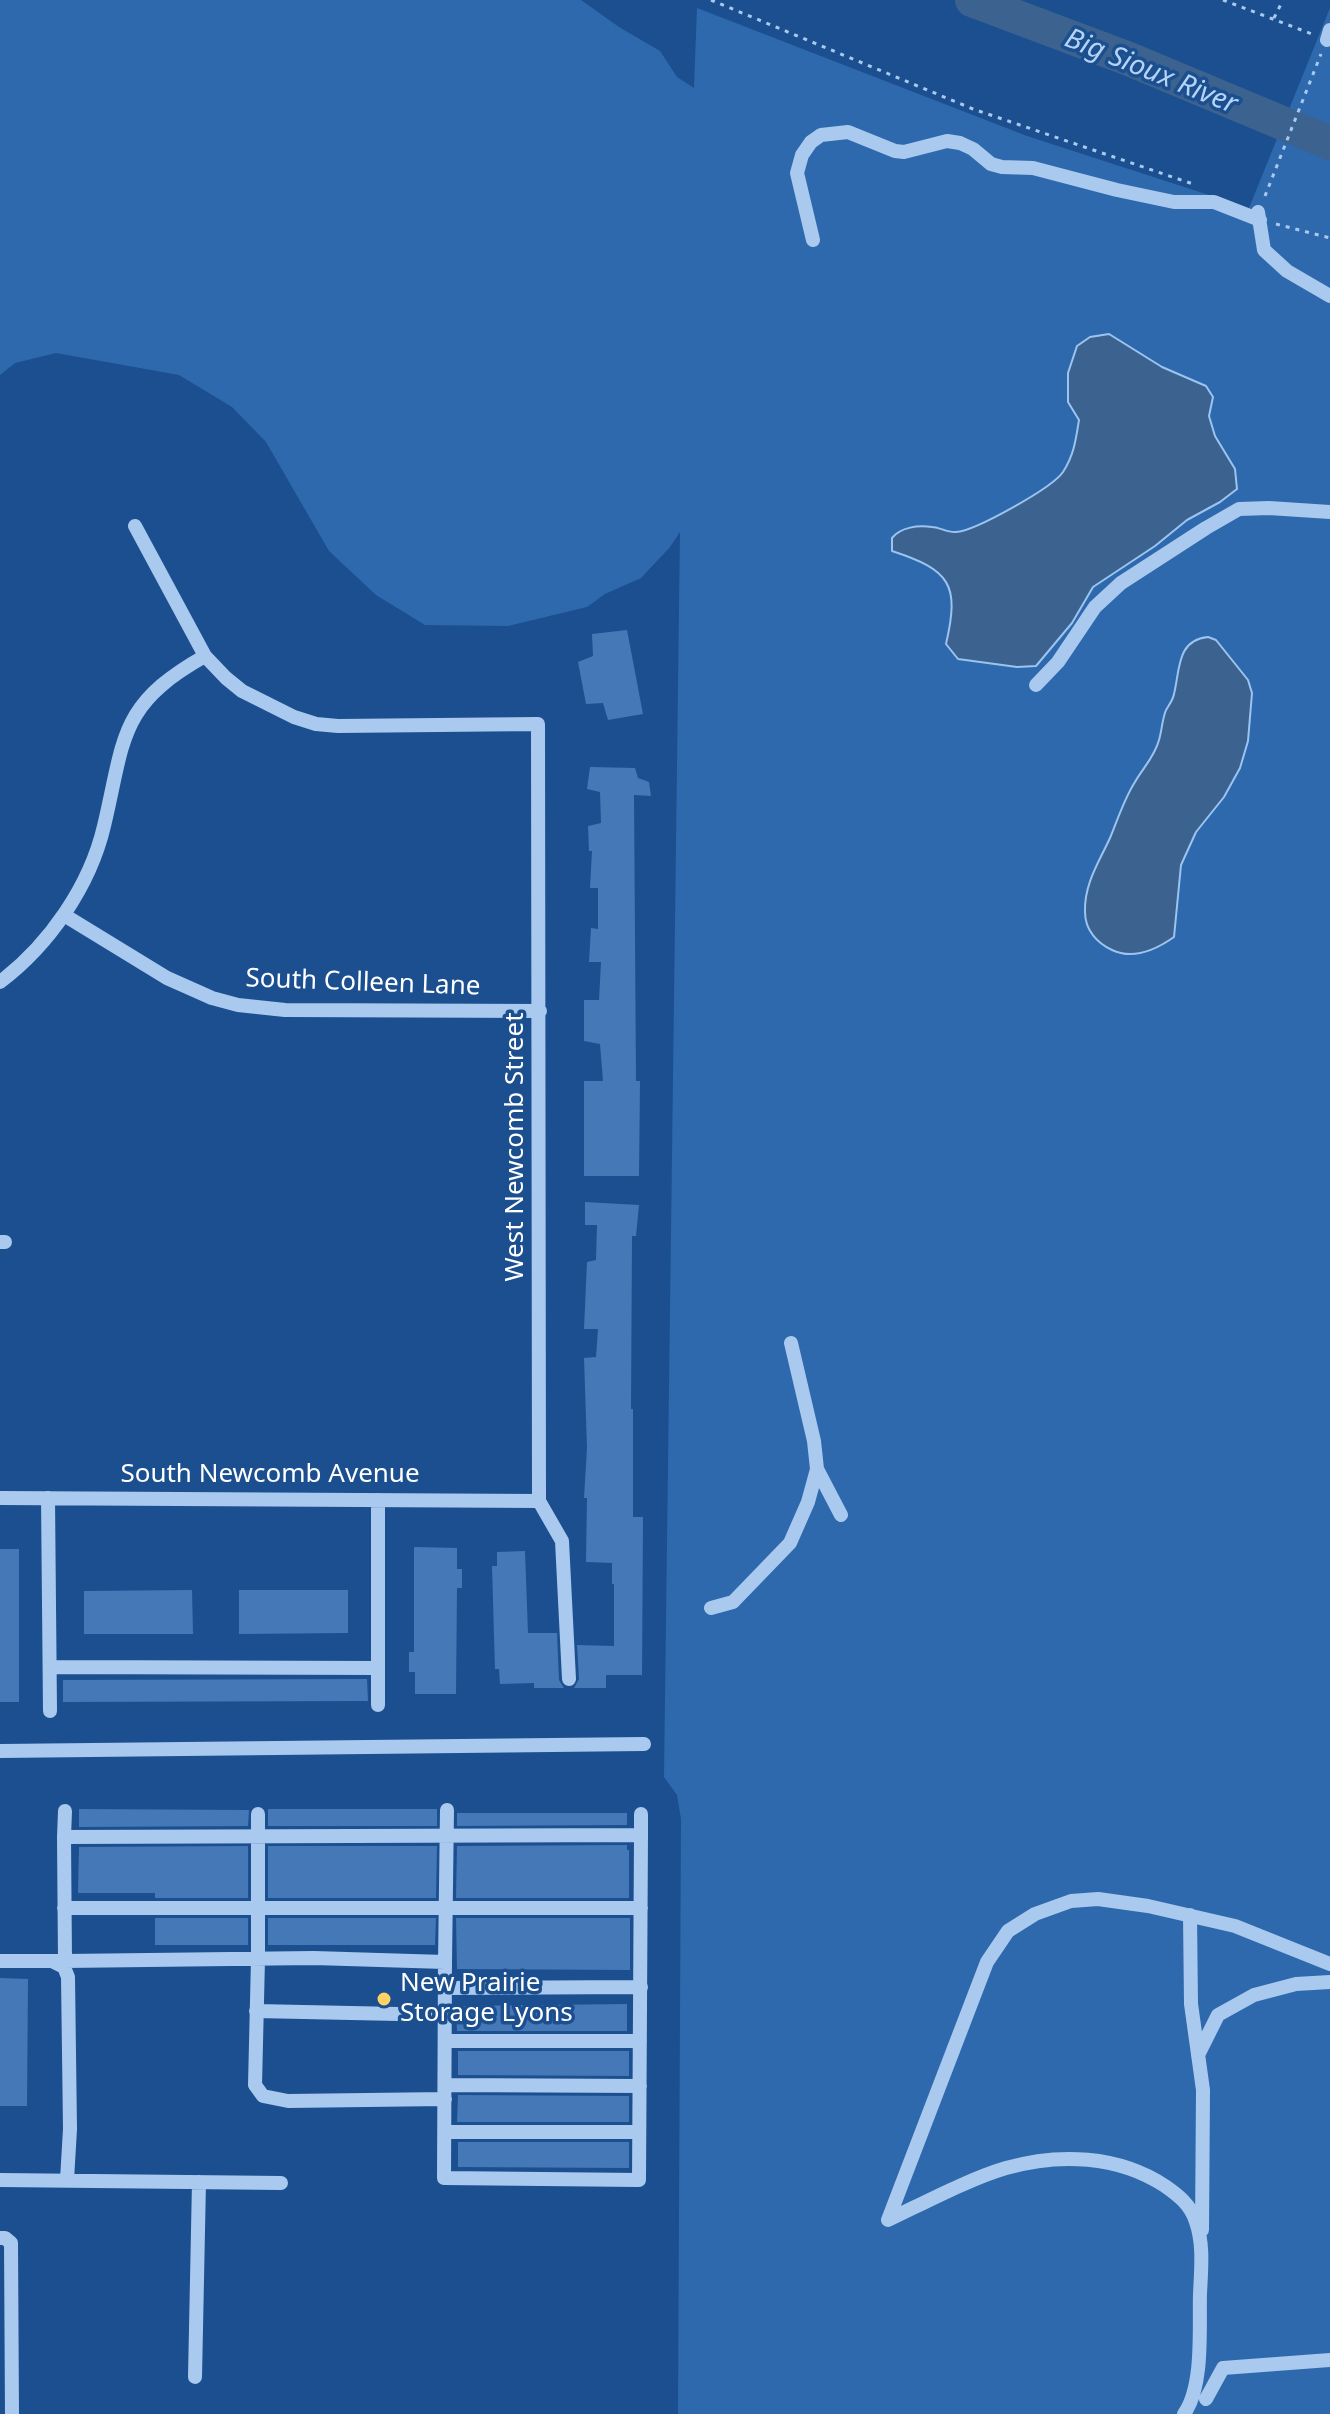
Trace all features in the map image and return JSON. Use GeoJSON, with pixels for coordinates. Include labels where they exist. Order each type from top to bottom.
{"type":"FeatureCollection","features":[{"type":"Feature","properties":{"kind":"street"},"geometry":{"type":"LineString","coordinates":[[813,240],[797,173],[802,155],[811,142],[821,135],[848,132],[904,152],[947,141],[973,149],[991,164],[1002,167],[1033,168],[1174,202],[1214,202],[1259,216],[1264,250],[1287,271],[1330,296]]}},
{"type":"Feature","properties":{"kind":"street"},"geometry":{"type":"LineString","coordinates":[[1036,685],[1058,662],[1095,607],[1121,583],[1206,528],[1239,509],[1330,512]]}},
{"type":"Feature","properties":{"kind":"street"},"geometry":{"type":"LineString","coordinates":[[0,982],[38,947],[64,915],[94,858],[104,827],[118,753],[129,725],[146,699],[161,685],[205,656],[135,526]]}},
{"type":"Feature","properties":{"kind":"street","name":"West Newcomb Street"},"geometry":{"type":"LineString","coordinates":[[205,656],[242,691],[294,717],[316,724],[538,724],[539,1501]]}},
{"type":"Feature","properties":{"kind":"street","name":"South Colleen Lane"},"geometry":{"type":"LineString","coordinates":[[64,915],[167,978],[212,998],[238,1005],[285,1010],[540,1011]]}},
{"type":"Feature","properties":{"kind":"street"},"geometry":{"type":"LineString","coordinates":[[711,1608],[733,1602],[790,1543],[808,1502],[817,1469],[814,1441],[791,1343]]}},
{"type":"Feature","properties":{"kind":"street"},"geometry":{"type":"LineString","coordinates":[[817,1469],[841,1515]]}},
{"type":"Feature","properties":{"kind":"street","name":"South Newcomb Avenue"},"geometry":{"type":"LineString","coordinates":[[0,1498],[539,1501]]}},
{"type":"Feature","properties":{"kind":"street"},"geometry":{"type":"LineString","coordinates":[[48,1498],[50,1711]]}},
{"type":"Feature","properties":{"kind":"street"},"geometry":{"type":"LineString","coordinates":[[378,1500],[378,1705]]}},
{"type":"Feature","properties":{"kind":"street"},"geometry":{"type":"LineString","coordinates":[[539,1501],[562,1541],[569,1679]]}},
{"type":"Feature","properties":{"kind":"street"},"geometry":{"type":"LineString","coordinates":[[50,1667],[378,1668]]}},
{"type":"Feature","properties":{"kind":"street"},"geometry":{"type":"LineString","coordinates":[[0,1751],[644,1744]]}},
{"type":"Feature","properties":{"kind":"street"},"geometry":{"type":"LineString","coordinates":[[447,1810],[444,2178],[639,2180],[641,1814]]}},
{"type":"Feature","properties":{"kind":"street"},"geometry":{"type":"LineString","coordinates":[[58,1961],[64,1908],[65,1811]]}},
{"type":"Feature","properties":{"kind":"street"},"geometry":{"type":"LineString","coordinates":[[258,1814],[255,2085],[263,2096],[288,2101],[640,2086]]}},
{"type":"Feature","properties":{"kind":"street"},"geometry":{"type":"LineString","coordinates":[[64,1837],[641,1835]]}},
{"type":"Feature","properties":{"kind":"street"},"geometry":{"type":"LineString","coordinates":[[1202,2246],[1195,2219],[1181,2197],[1146,2173],[1108,2161],[1073,2158],[1038,2161],[1005,2169],[888,2220],[987,1962],[1008,1931],[1035,1914],[1071,1901],[1098,1899],[1235,1926],[1330,1964]]}},
{"type":"Feature","properties":{"kind":"street"},"geometry":{"type":"LineString","coordinates":[[64,1908],[641,1908]]}},
{"type":"Feature","properties":{"kind":"street"},"geometry":{"type":"LineString","coordinates":[[1184,2414],[1197,2378],[1202,2246],[1203,2090],[1191,2004],[1190,1915]]}},
{"type":"Feature","properties":{"kind":"street"},"geometry":{"type":"LineString","coordinates":[[0,1961],[258,1959],[445,1962]]}},
{"type":"Feature","properties":{"kind":"street"},"geometry":{"type":"LineString","coordinates":[[58,1961],[68,1977],[70,2129],[67,2180]]}},
{"type":"Feature","properties":{"kind":"street"},"geometry":{"type":"LineString","coordinates":[[1198,2055],[1218,2015],[1242,2001],[1296,1984],[1330,1982]]}},
{"type":"Feature","properties":{"kind":"street"},"geometry":{"type":"LineString","coordinates":[[446,1988],[641,1987]]}},
{"type":"Feature","properties":{"kind":"street"},"geometry":{"type":"LineString","coordinates":[[256,2011],[446,2015]]}},
{"type":"Feature","properties":{"kind":"street"},"geometry":{"type":"LineString","coordinates":[[446,2041],[640,2041]]}},
{"type":"Feature","properties":{"kind":"street"},"geometry":{"type":"LineString","coordinates":[[445,2132],[639,2132]]}},
{"type":"Feature","properties":{"kind":"street"},"geometry":{"type":"LineString","coordinates":[[0,2180],[281,2183]]}},
{"type":"Feature","properties":{"kind":"street"},"geometry":{"type":"LineString","coordinates":[[195,2377],[199,2182]]}},
{"type":"Feature","properties":{"kind":"street"},"geometry":{"type":"LineString","coordinates":[[0,2238],[11,2243],[6,2338],[12,2414]]}},
{"type":"Feature","properties":{"kind":"street"},"geometry":{"type":"LineString","coordinates":[[1198,2356],[1207,2407]]}},
{"type":"Feature","properties":{"kind":"street"},"geometry":{"type":"LineString","coordinates":[[1207,2407],[1223,2368],[1330,2360]]}},
{"type":"Feature","properties":{"kind":"path"},"geometry":{"type":"LineString","coordinates":[[711,0],[973,109],[1191,184],[1208,192],[1214,202]]}},
{"type":"Feature","properties":{"kind":"path"},"geometry":{"type":"LineString","coordinates":[[1223,0],[1329,35],[1259,216],[1330,238]]}},
{"type":"Feature","properties":{"kind":"path"},"geometry":{"type":"LineString","coordinates":[[1274,19],[1283,0]]}},
{"type":"Feature","properties":{"kind":"shaded area"},"geometry":{"type":"Polygon","coordinates":[[[0,0],[581,0],[660,51],[677,77],[694,88],[697,8],[1027,136],[1249,208],[1330,8],[1330,2414],[678,2414],[681,1819],[677,1795],[664,1777],[680,532],[641,578],[605,594],[587,607],[508,626],[425,625],[376,595],[329,551],[266,442],[232,407],[179,375],[56,353],[15,363],[0,375],[0,0]]]}},
{"type":"Feature","properties":{"kind":"shaded area"},"geometry":{"type":"Polygon","coordinates":[[[1109,334],[1162,367],[1206,386],[1213,397],[1209,416],[1215,436],[1235,469],[1237,489],[1187,520],[1155,546],[1093,587],[1072,623],[1036,666],[1017,667],[958,659],[946,644],[952,607],[946,582],[927,565],[892,551],[892,538],[900,531],[916,527],[935,527],[953,532],[966,530],[1012,508],[1056,479],[1070,459],[1078,427],[1079,420],[1068,402],[1068,373],[1077,346],[1090,337],[1109,334]]]}},
{"type":"Feature","properties":{"kind":"shaded area"},"geometry":{"type":"Polygon","coordinates":[[[1208,637],[1216,640],[1248,680],[1252,693],[1248,741],[1240,768],[1224,797],[1196,832],[1181,865],[1174,937],[1144,952],[1120,953],[1101,944],[1090,930],[1085,912],[1087,892],[1128,795],[1157,746],[1181,658],[1190,644],[1208,637]]]}},
{"type":"Feature","properties":{"kind":"building"},"geometry":{"type":"Polygon","coordinates":[[[627,630],[643,714],[608,720],[603,703],[586,704],[578,662],[593,656],[592,634],[627,630]]]}},
{"type":"Feature","properties":{"kind":"building"},"geometry":{"type":"Polygon","coordinates":[[[590,767],[635,768],[638,778],[649,782],[651,796],[634,795],[639,1176],[584,1176],[584,1081],[603,1081],[600,1044],[584,1041],[584,1000],[599,1000],[601,962],[589,962],[591,928],[598,929],[598,888],[590,888],[592,851],[589,851],[588,826],[601,823],[600,792],[587,789],[590,767]]]}},
{"type":"Feature","properties":{"kind":"building"},"geometry":{"type":"Polygon","coordinates":[[[585,1202],[639,1205],[636,1236],[632,1236],[631,1409],[633,1517],[643,1517],[642,1675],[606,1675],[606,1688],[574,1688],[579,1679],[577,1645],[614,1646],[612,1563],[586,1562],[584,1358],[596,1357],[598,1329],[584,1329],[587,1262],[596,1260],[597,1225],[585,1225],[585,1202]]]}},
{"type":"Feature","properties":{"kind":"building"},"geometry":{"type":"Polygon","coordinates":[[[414,1547],[457,1548],[457,1569],[462,1569],[462,1588],[457,1588],[456,1694],[415,1694],[415,1672],[409,1672],[409,1652],[414,1652],[414,1547]]]}},
{"type":"Feature","properties":{"kind":"building"},"geometry":{"type":"Polygon","coordinates":[[[0,1549],[19,1549],[19,1702],[0,1702],[0,1549]]]}},
{"type":"Feature","properties":{"kind":"building"},"geometry":{"type":"Polygon","coordinates":[[[525,1551],[528,1633],[557,1633],[559,1680],[564,1688],[534,1688],[534,1683],[500,1684],[499,1669],[495,1669],[492,1566],[497,1566],[497,1552],[525,1551]]]}},
{"type":"Feature","properties":{"kind":"building"},"geometry":{"type":"Polygon","coordinates":[[[192,1590],[193,1634],[84,1634],[84,1591],[192,1590]]]}},
{"type":"Feature","properties":{"kind":"building"},"geometry":{"type":"Polygon","coordinates":[[[239,1590],[348,1590],[348,1633],[239,1634],[239,1590]]]}},
{"type":"Feature","properties":{"kind":"building"},"geometry":{"type":"Polygon","coordinates":[[[367,1679],[368,1701],[63,1702],[63,1680],[367,1679]]]}},
{"type":"Feature","properties":{"kind":"building"},"geometry":{"type":"Polygon","coordinates":[[[79,1809],[249,1810],[248,1826],[79,1827],[79,1809]]]}},
{"type":"Feature","properties":{"kind":"building"},"geometry":{"type":"Polygon","coordinates":[[[268,1809],[437,1809],[437,1826],[268,1826],[268,1809]]]}},
{"type":"Feature","properties":{"kind":"building"},"geometry":{"type":"Polygon","coordinates":[[[457,1813],[627,1813],[627,1825],[457,1826],[457,1813]]]}},
{"type":"Feature","properties":{"kind":"building"},"geometry":{"type":"Polygon","coordinates":[[[627,1845],[629,1898],[456,1898],[457,1846],[627,1845]]]}},
{"type":"Feature","properties":{"kind":"building"},"geometry":{"type":"Polygon","coordinates":[[[248,1846],[248,1898],[155,1898],[155,1893],[78,1893],[79,1847],[248,1846]]]}},
{"type":"Feature","properties":{"kind":"building"},"geometry":{"type":"Polygon","coordinates":[[[268,1846],[437,1846],[436,1898],[268,1898],[268,1846]]]}},
{"type":"Feature","properties":{"kind":"building"},"geometry":{"type":"Polygon","coordinates":[[[155,1918],[248,1918],[248,1945],[155,1945],[155,1918]]]}},
{"type":"Feature","properties":{"kind":"building"},"geometry":{"type":"Polygon","coordinates":[[[268,1918],[436,1918],[435,1945],[268,1945],[268,1918]]]}},
{"type":"Feature","properties":{"kind":"building"},"geometry":{"type":"Polygon","coordinates":[[[456,1918],[630,1918],[630,1970],[457,1969],[456,1918]]]}},
{"type":"Feature","properties":{"kind":"building"},"geometry":{"type":"Polygon","coordinates":[[[0,1978],[28,1979],[27,2106],[0,2106],[0,1978]]]}},
{"type":"Feature","properties":{"kind":"building"},"geometry":{"type":"Polygon","coordinates":[[[627,2004],[627,2031],[457,2031],[456,2006],[627,2004]]]}},
{"type":"Feature","properties":{"kind":"building"},"geometry":{"type":"Polygon","coordinates":[[[458,2051],[629,2051],[629,2076],[458,2075],[458,2051]]]}},
{"type":"Feature","properties":{"kind":"building"},"geometry":{"type":"Polygon","coordinates":[[[458,2095],[629,2096],[629,2122],[457,2122],[458,2095]]]}},
{"type":"Feature","properties":{"kind":"building"},"geometry":{"type":"Polygon","coordinates":[[[458,2142],[629,2142],[629,2168],[458,2167],[458,2142]]]}},
{"type":"Feature","properties":{"kind":"waterway","name":"Big Sioux River"},"geometry":{"type":"LineString","coordinates":[[972,0],[1129,59],[1330,143]]}},
{"type":"Feature","properties":{"kind":"place","name":"New Prairie Storage Lyons"},"geometry":{"type":"Point","coordinates":[384,1999]}}]}
